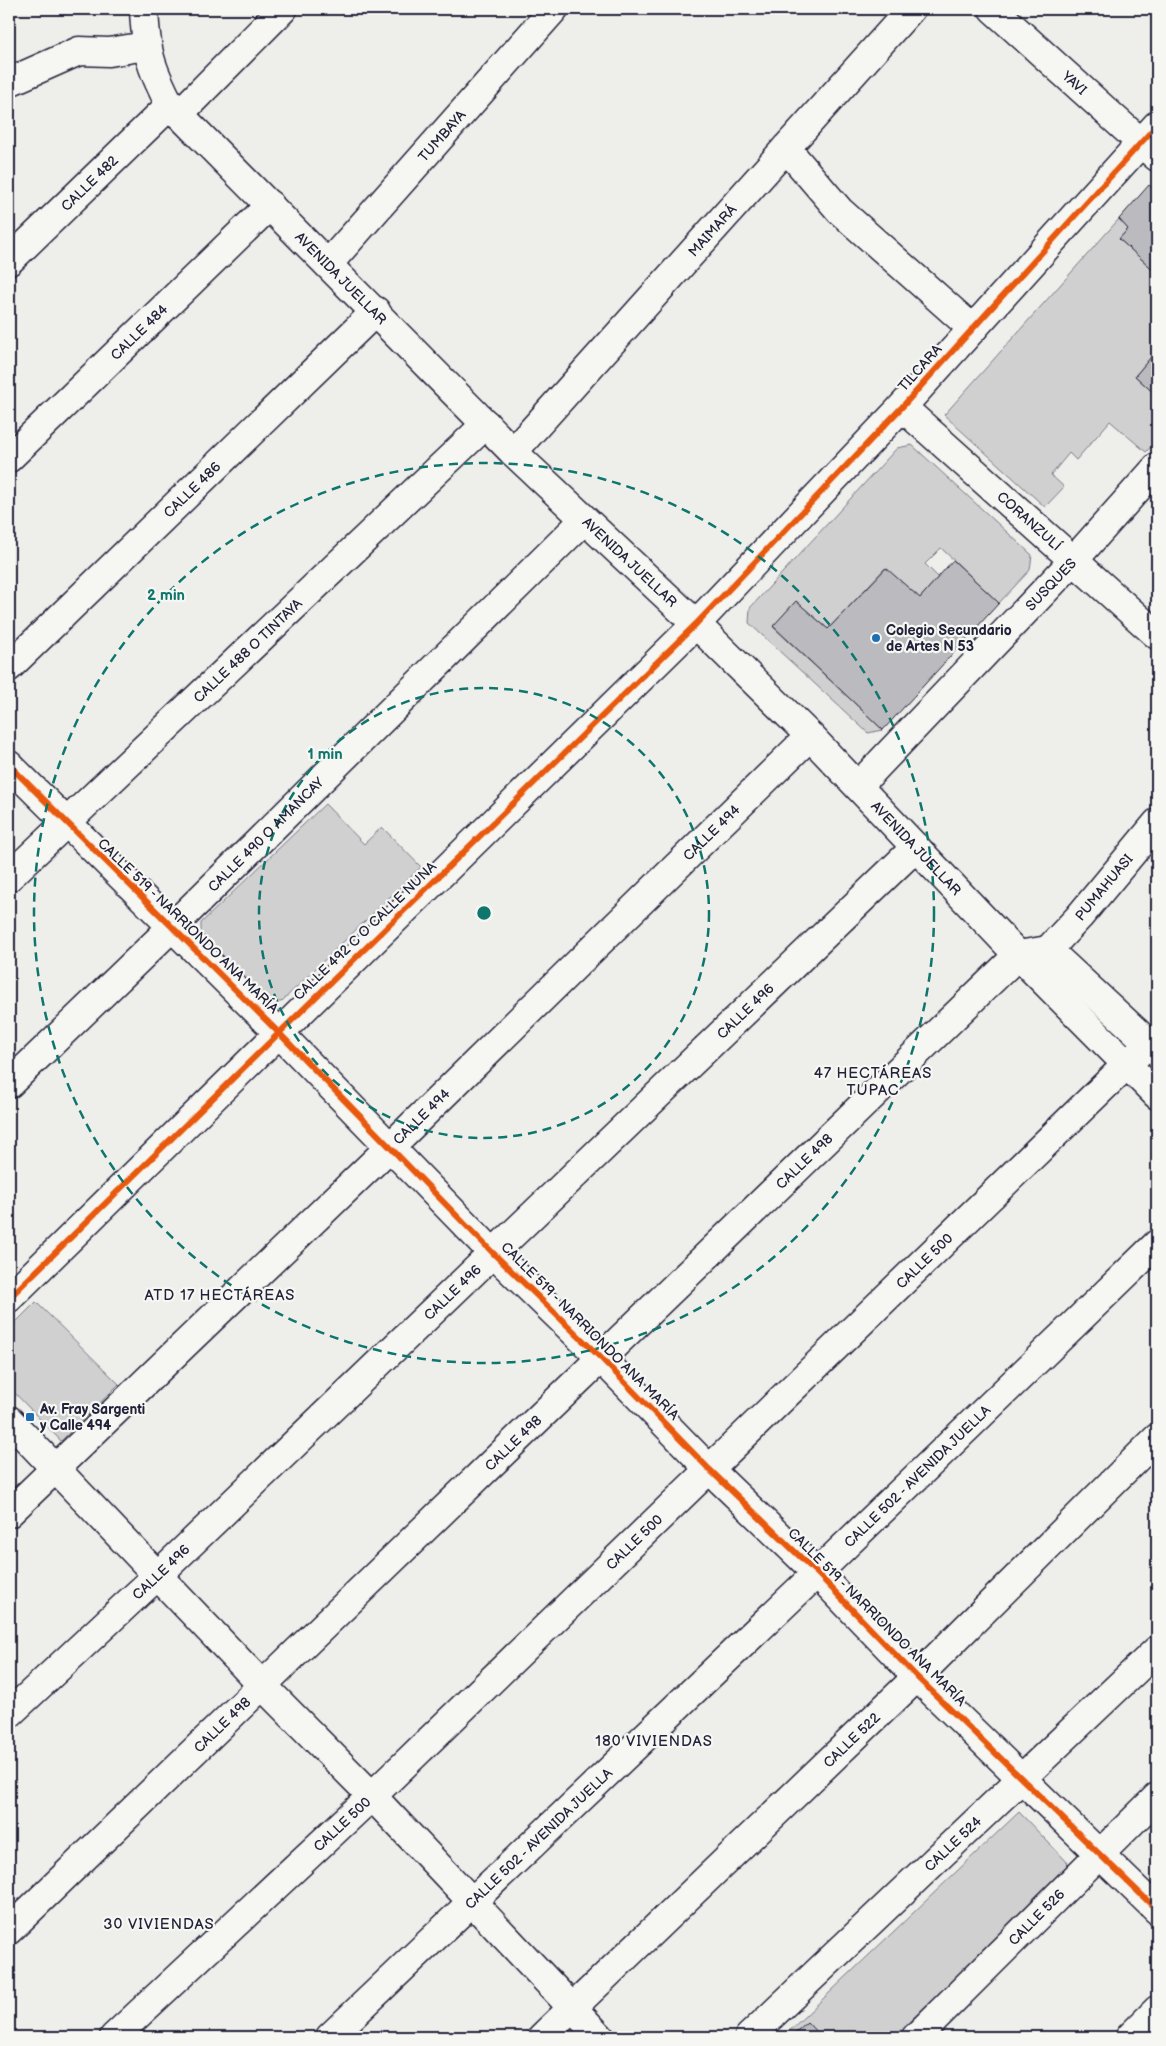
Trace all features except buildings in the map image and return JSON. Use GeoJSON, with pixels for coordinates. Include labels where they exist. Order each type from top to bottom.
{"type":"FeatureCollection","features":[{"type":"Feature","properties":{"kind":"street","name":"AVENIDA JUELLAR"},"geometry":{"type":"LineString","coordinates":[[144,9],[146,46],[150,64],[175,109],[329,263],[513,452],[696,624],[810,736],[1018,955],[1157,1095]]}},
{"type":"Feature","properties":{"kind":"street","name":"CALLE 482"},"geometry":{"type":"LineString","coordinates":[[9,261],[283,9]]}},
{"type":"Feature","properties":{"kind":"street","name":"TUMBAYA"},"geometry":{"type":"LineString","coordinates":[[329,263],[554,9]]}},
{"type":"Feature","properties":{"kind":"street","name":"MAIMARÁ"},"geometry":{"type":"LineString","coordinates":[[513,452],[911,9]]}},
{"type":"Feature","properties":{"kind":"street","name":"YAVI"},"geometry":{"type":"LineString","coordinates":[[993,9],[1152,141]]}},
{"type":"Feature","properties":{"kind":"street"},"geometry":{"type":"LineString","coordinates":[[9,82],[79,52],[108,52],[146,46]]}},
{"type":"Feature","properties":{"kind":"street","name":"TILCARA"},"geometry":{"type":"LineString","coordinates":[[696,624],[1152,141]]}},
{"type":"Feature","properties":{"kind":"street"},"geometry":{"type":"LineString","coordinates":[[786,148],[840,211],[973,329]]}},
{"type":"Feature","properties":{"kind":"street","name":"CALLE 484"},"geometry":{"type":"LineString","coordinates":[[9,458],[270,205]]}},
{"type":"Feature","properties":{"kind":"street","name":"CALLE 486"},"geometry":{"type":"LineString","coordinates":[[9,666],[376,311]]}},
{"type":"Feature","properties":{"kind":"street","name":"CORANZULÍ"},"geometry":{"type":"LineString","coordinates":[[902,407],[1157,634]]}},
{"type":"Feature","properties":{"kind":"street","name":"CALLE 488 O TINTAYA"},"geometry":{"type":"LineString","coordinates":[[9,877],[486,424]]}},
{"type":"Feature","properties":{"kind":"street","name":"SUSQUES"},"geometry":{"type":"LineString","coordinates":[[858,786],[1074,560],[1157,467]]}},
{"type":"Feature","properties":{"kind":"street","name":"CALLE 490 O AMANCAY"},"geometry":{"type":"LineString","coordinates":[[9,1084],[172,927],[584,520]]}},
{"type":"Feature","properties":{"kind":"street","name":"CALLE 492 C O CALLE NUNA"},"geometry":{"type":"LineString","coordinates":[[9,1298],[696,624]]}},
{"type":"Feature","properties":{"kind":"street","name":"CALLE 494"},"geometry":{"type":"LineString","coordinates":[[9,1513],[390,1147],[810,736]]}},
{"type":"Feature","properties":{"kind":"street","name":"CALLE 519 - NARRIONDO ANA MARÍA"},"geometry":{"type":"LineString","coordinates":[[9,765],[65,823],[279,1033],[709,1469],[817,1573],[917,1677],[1157,1910]]}},
{"type":"Feature","properties":{"kind":"street","name":"PUMAHUASI"},"geometry":{"type":"LineString","coordinates":[[1048,950],[1079,917],[1157,823]]}},
{"type":"Feature","properties":{"kind":"street","name":"CALLE 496"},"geometry":{"type":"LineString","coordinates":[[9,1714],[158,1574],[916,846]]}},
{"type":"Feature","properties":{"kind":"street"},"geometry":{"type":"LineString","coordinates":[[1018,955],[1048,950],[1153,1047]]}},
{"type":"Feature","properties":{"kind":"street","name":"CALLE 498"},"geometry":{"type":"LineString","coordinates":[[9,1930],[1018,955]]}},
{"type":"Feature","properties":{"kind":"street","name":"CALLE 500"},"geometry":{"type":"LineString","coordinates":[[114,2037],[372,1796],[1128,1066],[1153,1047]]}},
{"type":"Feature","properties":{"kind":"street","name":"CALLE 502 - AVENIDA JUELLA"},"geometry":{"type":"LineString","coordinates":[[330,2037],[817,1573],[1157,1244]]}},
{"type":"Feature","properties":{"kind":"street"},"geometry":{"type":"LineString","coordinates":[[9,1420],[263,1686],[372,1796],[600,2037]]}},
{"type":"Feature","properties":{"kind":"street","name":"CALLE 522"},"geometry":{"type":"LineString","coordinates":[[542,2037],[917,1677],[1157,1438]]}},
{"type":"Feature","properties":{"kind":"street","name":"CALLE 524"},"geometry":{"type":"LineString","coordinates":[[749,2037],[1157,1650]]}},
{"type":"Feature","properties":{"kind":"street","name":"CALLE 526"},"geometry":{"type":"LineString","coordinates":[[916,2037],[1157,1797]]}},
{"type":"Feature","properties":{"kind":"street"},"geometry":{"type":"LineString","coordinates":[[1130,2037],[1157,2010]]}},
{"type":"Feature","properties":{"kind":"shaded area"},"geometry":{"type":"Polygon","coordinates":[[[1119,219],[1128,229],[1119,239],[1157,273],[1157,350],[1135,376],[1157,396],[1157,440],[1146,452],[1110,421],[1076,460],[1069,453],[1051,475],[1064,487],[1045,507],[944,415],[1119,219]]]}},
{"type":"Feature","properties":{"kind":"shaded area"},"geometry":{"type":"Polygon","coordinates":[[[912,445],[1032,555],[1030,570],[999,603],[941,548],[925,564],[938,577],[920,598],[885,568],[828,629],[796,601],[773,627],[883,730],[868,733],[749,623],[750,608],[897,448],[912,445]]]}},
{"type":"Feature","properties":{"kind":"shaded area"},"geometry":{"type":"Polygon","coordinates":[[[325,804],[364,844],[382,827],[421,867],[281,1002],[270,1002],[201,934],[201,923],[325,804]]]}},
{"type":"Feature","properties":{"kind":"shaded area"},"geometry":{"type":"Polygon","coordinates":[[[36,1302],[119,1384],[61,1441],[9,1387],[9,1329],[36,1302]]]}},
{"type":"Feature","properties":{"kind":"shaded area"},"geometry":{"type":"Polygon","coordinates":[[[1019,1812],[1072,1867],[893,2037],[783,2037],[1019,1812]]]}},
{"type":"Feature","properties":{"kind":"cycle path"},"geometry":{"type":"LineString","coordinates":[[9,1298],[696,624],[902,407],[1157,125]]}},
{"type":"Feature","properties":{"kind":"cycle path"},"geometry":{"type":"LineString","coordinates":[[9,765],[279,1033],[493,1253],[600,1357],[709,1469],[817,1573],[917,1677],[1157,1910]]}},
{"type":"Feature","properties":{"kind":"place","name":"Colegio Secundario de Artes N 53"},"geometry":{"type":"Point","coordinates":[876,638]}},
{"type":"Feature","properties":{"kind":"place","name":"Av. Fray Sargenti y Calle 494"},"geometry":{"type":"Point","coordinates":[30,1417]}},
{"type":"Feature","properties":{"kind":"district","name":"47 HECTÁREAS TUPAC"},"geometry":{"type":"Point","coordinates":[873,1082]}},
{"type":"Feature","properties":{"kind":"district","name":"ATD 17 HECTÁREAS"},"geometry":{"type":"Point","coordinates":[220,1295]}},
{"type":"Feature","properties":{"kind":"district","name":"180 VIVIENDAS"},"geometry":{"type":"Point","coordinates":[654,1741]}},
{"type":"Feature","properties":{"kind":"district","name":"30 VIVIENDAS"},"geometry":{"type":"Point","coordinates":[159,1924]}}]}
